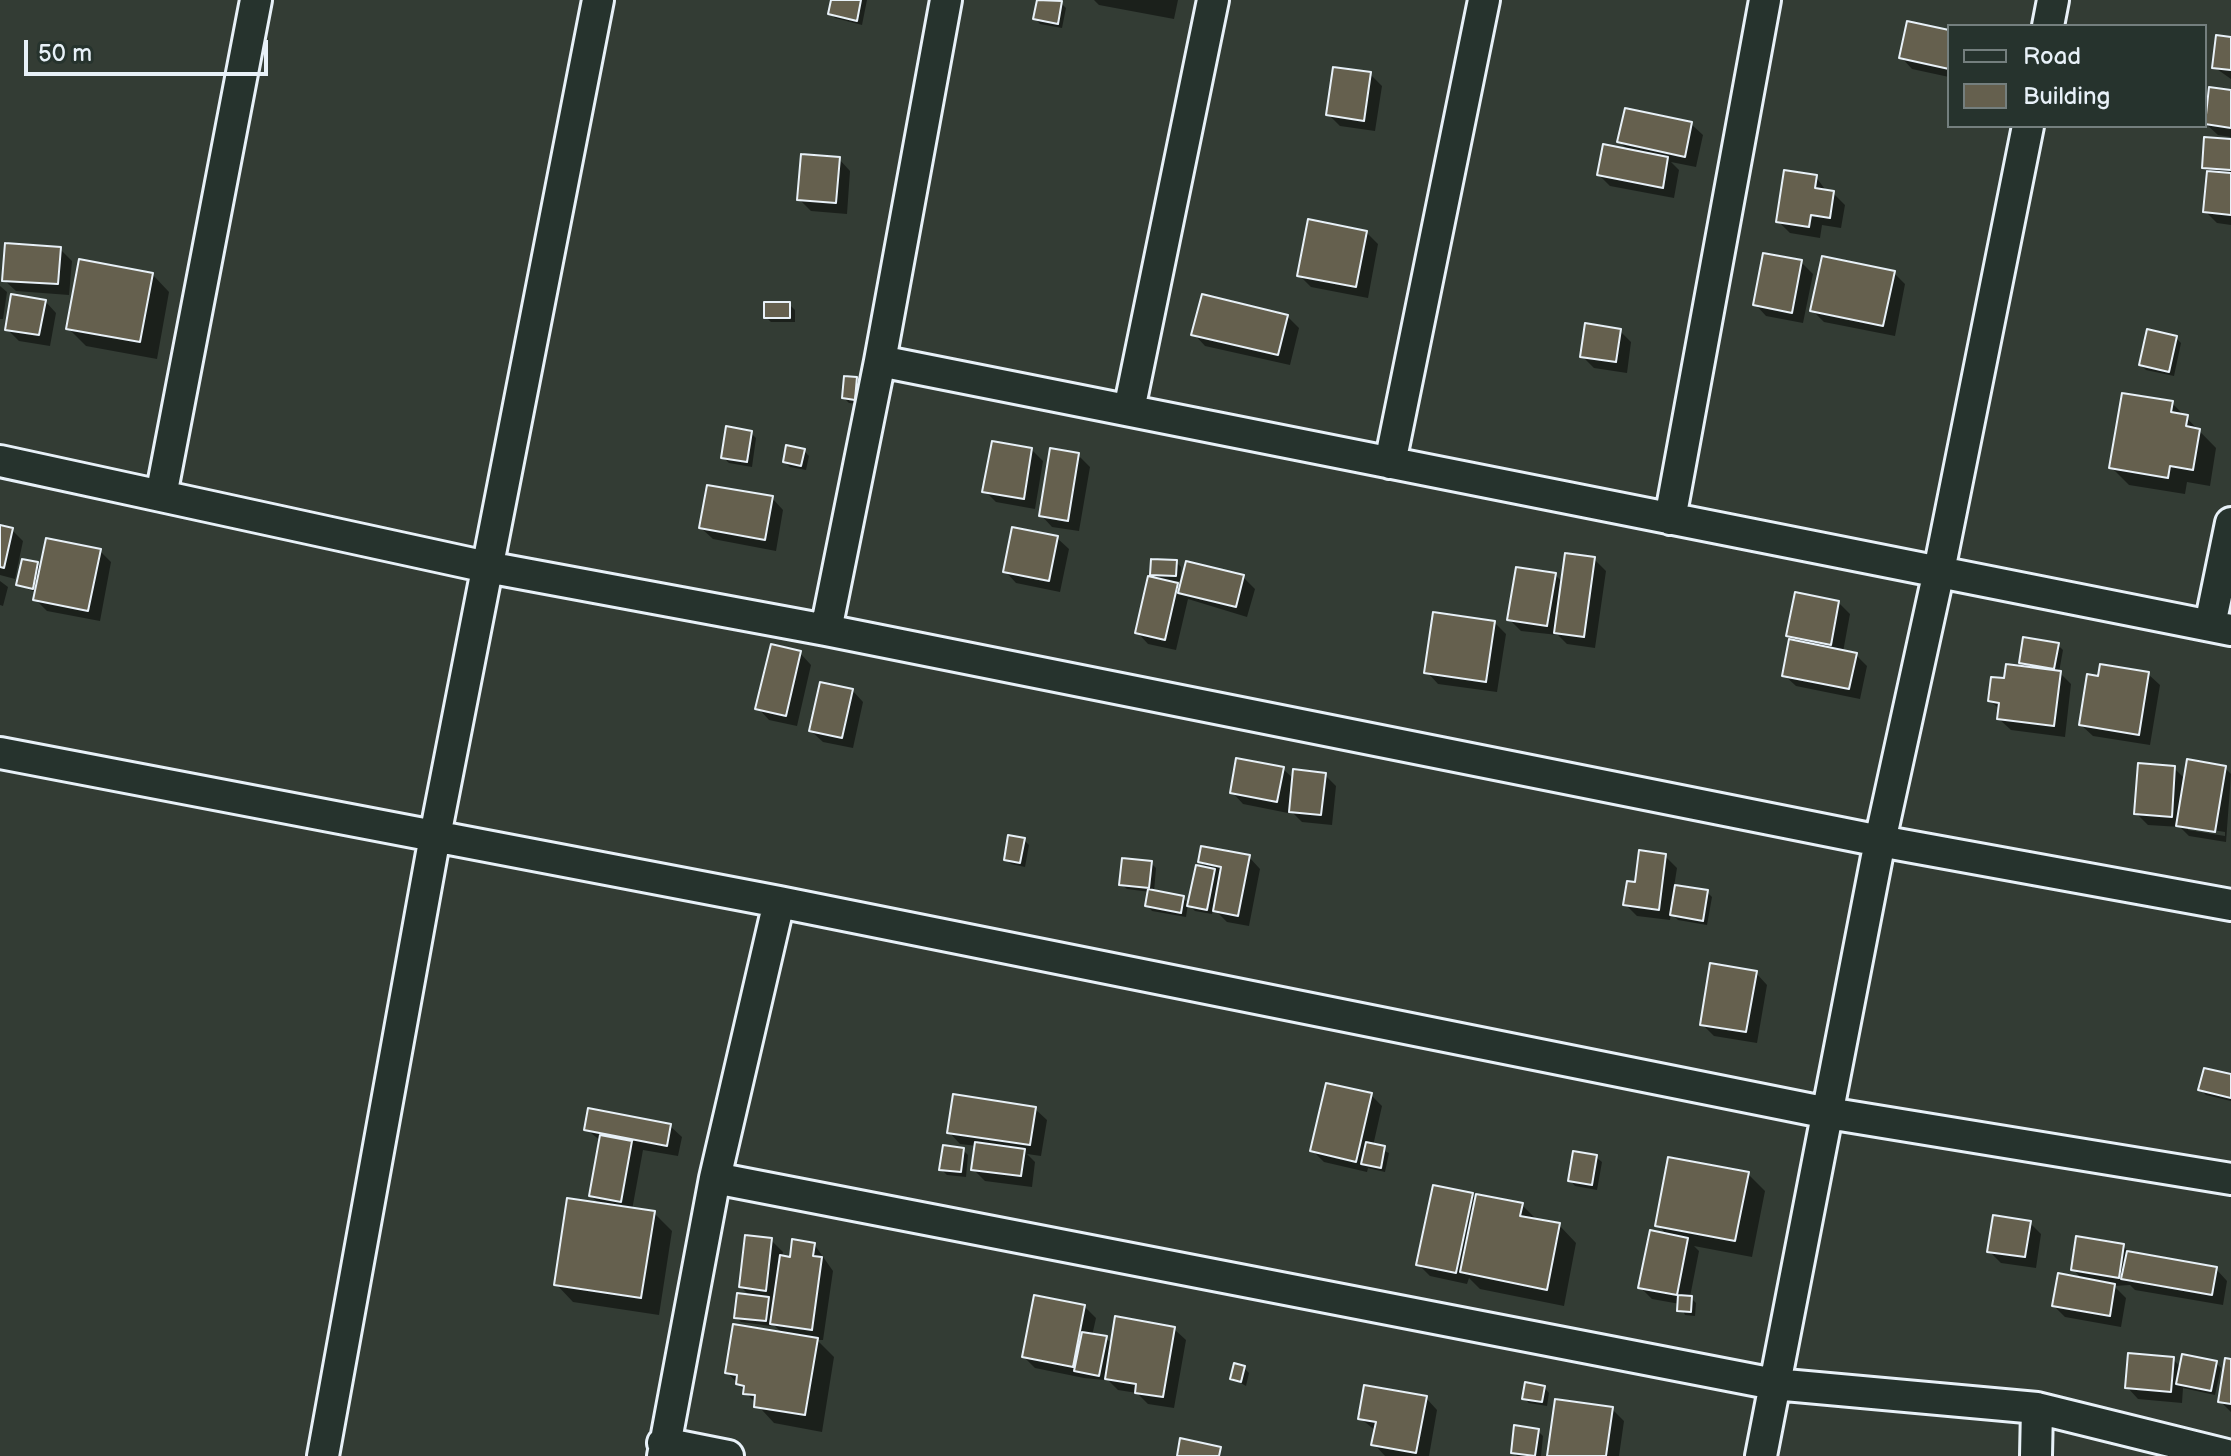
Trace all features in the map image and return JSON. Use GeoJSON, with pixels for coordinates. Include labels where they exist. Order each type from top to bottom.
{"type":"FeatureCollection","features":[{"type":"Feature","properties":{"kind":"street"},"geometry":{"type":"LineString","coordinates":[[161,496],[256,0]]}},
{"type":"Feature","properties":{"kind":"street"},"geometry":{"type":"LineString","coordinates":[[323,1456],[435,836],[598,0]]}},
{"type":"Feature","properties":{"kind":"street"},"geometry":{"type":"LineString","coordinates":[[826,630],[880,361],[946,0]]}},
{"type":"Feature","properties":{"kind":"street"},"geometry":{"type":"LineString","coordinates":[[1129,410],[1213,0]]}},
{"type":"Feature","properties":{"kind":"street"},"geometry":{"type":"LineString","coordinates":[[1390,463],[1484,0]]}},
{"type":"Feature","properties":{"kind":"street"},"geometry":{"type":"LineString","coordinates":[[1670,519],[1765,0]]}},
{"type":"Feature","properties":{"kind":"street"},"geometry":{"type":"LineString","coordinates":[[2048,24],[2053,0]]}},
{"type":"Feature","properties":{"kind":"street"},"geometry":{"type":"LineString","coordinates":[[1761,1456],[1880,841],[1939,571],[2028,128]]}},
{"type":"Feature","properties":{"kind":"street"},"geometry":{"type":"LineString","coordinates":[[880,361],[2220,628],[2231,523]]}},
{"type":"Feature","properties":{"kind":"street"},"geometry":{"type":"LineString","coordinates":[[0,461],[487,567],[826,630],[1880,841],[2231,905]]}},
{"type":"Feature","properties":{"kind":"street"},"geometry":{"type":"LineString","coordinates":[[0,753],[779,902],[1828,1113],[2231,1179]]}},
{"type":"Feature","properties":{"kind":"street"},"geometry":{"type":"LineString","coordinates":[[728,1456],[663,1449],[715,1178],[779,902]]}},
{"type":"Feature","properties":{"kind":"street"},"geometry":{"type":"LineString","coordinates":[[715,1178],[1774,1384],[2037,1408],[2231,1456]]}},
{"type":"Feature","properties":{"kind":"street"},"geometry":{"type":"LineString","coordinates":[[2036,1456],[2037,1408]]}},
{"type":"Feature","properties":{"kind":"building"},"geometry":{"type":"Polygon","coordinates":[[[831,0],[861,0],[857,21],[828,14],[831,0]]]}},
{"type":"Feature","properties":{"kind":"building"},"geometry":{"type":"Polygon","coordinates":[[[1037,0],[1062,1],[1058,24],[1033,19],[1037,0]]]}},
{"type":"Feature","properties":{"kind":"building"},"geometry":{"type":"Polygon","coordinates":[[[1907,21],[1947,30],[1947,69],[1899,58],[1907,21]]]}},
{"type":"Feature","properties":{"kind":"building"},"geometry":{"type":"Polygon","coordinates":[[[2216,35],[2231,37],[2231,70],[2212,68],[2216,35]]]}},
{"type":"Feature","properties":{"kind":"building"},"geometry":{"type":"Polygon","coordinates":[[[1333,67],[1371,72],[1364,121],[1326,115],[1333,67]]]}},
{"type":"Feature","properties":{"kind":"building"},"geometry":{"type":"Polygon","coordinates":[[[2209,87],[2231,90],[2231,128],[2207,124],[2209,87]]]}},
{"type":"Feature","properties":{"kind":"building"},"geometry":{"type":"Polygon","coordinates":[[[1625,108],[1692,122],[1685,157],[1617,142],[1625,108]]]}},
{"type":"Feature","properties":{"kind":"building"},"geometry":{"type":"Polygon","coordinates":[[[2204,137],[2231,139],[2231,170],[2202,168],[2204,137]]]}},
{"type":"Feature","properties":{"kind":"building"},"geometry":{"type":"Polygon","coordinates":[[[1603,144],[1668,157],[1663,188],[1597,175],[1603,144]]]}},
{"type":"Feature","properties":{"kind":"building"},"geometry":{"type":"Polygon","coordinates":[[[801,154],[840,157],[836,203],[797,200],[801,154]]]}},
{"type":"Feature","properties":{"kind":"building"},"geometry":{"type":"Polygon","coordinates":[[[1784,170],[1817,175],[1815,188],[1834,191],[1830,218],[1811,215],[1809,227],[1776,222],[1784,170]]]}},
{"type":"Feature","properties":{"kind":"building"},"geometry":{"type":"Polygon","coordinates":[[[2207,171],[2231,173],[2231,215],[2203,212],[2207,171]]]}},
{"type":"Feature","properties":{"kind":"building"},"geometry":{"type":"Polygon","coordinates":[[[1308,219],[1367,231],[1356,287],[1297,276],[1308,219]]]}},
{"type":"Feature","properties":{"kind":"building"},"geometry":{"type":"Polygon","coordinates":[[[5,243],[61,247],[58,284],[2,281],[5,243]]]}},
{"type":"Feature","properties":{"kind":"building"},"geometry":{"type":"Polygon","coordinates":[[[1763,253],[1802,260],[1792,313],[1753,305],[1763,253]]]}},
{"type":"Feature","properties":{"kind":"building"},"geometry":{"type":"Polygon","coordinates":[[[1822,256],[1895,271],[1883,326],[1810,311],[1822,256]]]}},
{"type":"Feature","properties":{"kind":"building"},"geometry":{"type":"Polygon","coordinates":[[[79,259],[153,273],[140,342],[66,329],[79,259]]]}},
{"type":"Feature","properties":{"kind":"building"},"geometry":{"type":"Polygon","coordinates":[[[11,294],[46,300],[39,335],[5,330],[11,294]]]}},
{"type":"Feature","properties":{"kind":"building"},"geometry":{"type":"Polygon","coordinates":[[[1202,294],[1288,315],[1278,355],[1191,335],[1202,294]]]}},
{"type":"Feature","properties":{"kind":"building"},"geometry":{"type":"Polygon","coordinates":[[[764,302],[790,302],[790,318],[764,318],[764,302]]]}},
{"type":"Feature","properties":{"kind":"building"},"geometry":{"type":"Polygon","coordinates":[[[1585,323],[1621,329],[1616,362],[1580,357],[1585,323]]]}},
{"type":"Feature","properties":{"kind":"building"},"geometry":{"type":"Polygon","coordinates":[[[2147,329],[2177,336],[2169,372],[2139,365],[2147,329]]]}},
{"type":"Feature","properties":{"kind":"building"},"geometry":{"type":"Polygon","coordinates":[[[844,376],[857,377],[855,400],[842,398],[844,376]]]}},
{"type":"Feature","properties":{"kind":"building"},"geometry":{"type":"Polygon","coordinates":[[[2122,393],[2173,401],[2171,412],[2188,415],[2186,426],[2200,429],[2193,470],[2170,466],[2168,478],[2109,468],[2122,393]]]}},
{"type":"Feature","properties":{"kind":"building"},"geometry":{"type":"Polygon","coordinates":[[[726,426],[752,431],[747,462],[721,458],[726,426]]]}},
{"type":"Feature","properties":{"kind":"building"},"geometry":{"type":"Polygon","coordinates":[[[992,441],[1032,448],[1024,499],[982,492],[992,441]]]}},
{"type":"Feature","properties":{"kind":"building"},"geometry":{"type":"Polygon","coordinates":[[[786,445],[805,449],[801,466],[783,462],[786,445]]]}},
{"type":"Feature","properties":{"kind":"building"},"geometry":{"type":"Polygon","coordinates":[[[1050,448],[1079,453],[1068,521],[1039,516],[1050,448]]]}},
{"type":"Feature","properties":{"kind":"building"},"geometry":{"type":"Polygon","coordinates":[[[707,485],[773,496],[765,540],[699,528],[707,485]]]}},
{"type":"Feature","properties":{"kind":"building"},"geometry":{"type":"Polygon","coordinates":[[[0,525],[13,528],[4,568],[0,567],[0,525]]]}},
{"type":"Feature","properties":{"kind":"building"},"geometry":{"type":"Polygon","coordinates":[[[1012,527],[1058,536],[1049,581],[1003,572],[1012,527]]]}},
{"type":"Feature","properties":{"kind":"building"},"geometry":{"type":"Polygon","coordinates":[[[46,538],[101,549],[88,611],[33,600],[46,538]]]}},
{"type":"Feature","properties":{"kind":"building"},"geometry":{"type":"Polygon","coordinates":[[[1565,553],[1595,557],[1584,637],[1554,633],[1565,553]]]}},
{"type":"Feature","properties":{"kind":"building"},"geometry":{"type":"Polygon","coordinates":[[[22,559],[38,562],[33,589],[16,585],[22,559]]]}},
{"type":"Feature","properties":{"kind":"building"},"geometry":{"type":"Polygon","coordinates":[[[1151,559],[1177,560],[1176,576],[1150,575],[1151,559]]]}},
{"type":"Feature","properties":{"kind":"building"},"geometry":{"type":"Polygon","coordinates":[[[1186,561],[1244,575],[1236,607],[1178,593],[1186,561]]]}},
{"type":"Feature","properties":{"kind":"building"},"geometry":{"type":"Polygon","coordinates":[[[1516,567],[1556,573],[1547,626],[1507,620],[1516,567]]]}},
{"type":"Feature","properties":{"kind":"building"},"geometry":{"type":"Polygon","coordinates":[[[1148,576],[1178,583],[1165,640],[1135,633],[1148,576]]]}},
{"type":"Feature","properties":{"kind":"building"},"geometry":{"type":"Polygon","coordinates":[[[1795,592],[1839,601],[1831,645],[1786,636],[1795,592]]]}},
{"type":"Feature","properties":{"kind":"building"},"geometry":{"type":"Polygon","coordinates":[[[1433,612],[1495,621],[1486,682],[1424,673],[1433,612]]]}},
{"type":"Feature","properties":{"kind":"building"},"geometry":{"type":"Polygon","coordinates":[[[2023,637],[2059,643],[2054,669],[2019,663],[2023,637]]]}},
{"type":"Feature","properties":{"kind":"building"},"geometry":{"type":"Polygon","coordinates":[[[1789,639],[1857,653],[1849,689],[1782,676],[1789,639]]]}},
{"type":"Feature","properties":{"kind":"building"},"geometry":{"type":"Polygon","coordinates":[[[771,644],[801,651],[786,716],[755,709],[771,644]]]}},
{"type":"Feature","properties":{"kind":"building"},"geometry":{"type":"Polygon","coordinates":[[[2006,664],[2061,671],[2054,726],[1997,719],[1999,703],[1988,701],[1991,677],[2004,678],[2006,664]]]}},
{"type":"Feature","properties":{"kind":"building"},"geometry":{"type":"Polygon","coordinates":[[[2100,664],[2149,672],[2139,735],[2079,725],[2087,674],[2098,676],[2100,664]]]}},
{"type":"Feature","properties":{"kind":"building"},"geometry":{"type":"Polygon","coordinates":[[[820,682],[853,689],[842,738],[809,731],[820,682]]]}},
{"type":"Feature","properties":{"kind":"building"},"geometry":{"type":"Polygon","coordinates":[[[1236,758],[1284,767],[1277,802],[1230,793],[1236,758]]]}},
{"type":"Feature","properties":{"kind":"building"},"geometry":{"type":"Polygon","coordinates":[[[2187,759],[2226,766],[2215,832],[2176,826],[2187,759]]]}},
{"type":"Feature","properties":{"kind":"building"},"geometry":{"type":"Polygon","coordinates":[[[2138,763],[2175,766],[2172,817],[2134,814],[2138,763]]]}},
{"type":"Feature","properties":{"kind":"building"},"geometry":{"type":"Polygon","coordinates":[[[1293,769],[1326,773],[1321,815],[1289,812],[1293,769]]]}},
{"type":"Feature","properties":{"kind":"building"},"geometry":{"type":"Polygon","coordinates":[[[1008,835],[1025,838],[1020,863],[1004,860],[1008,835]]]}},
{"type":"Feature","properties":{"kind":"building"},"geometry":{"type":"Polygon","coordinates":[[[1201,846],[1250,855],[1238,916],[1213,911],[1221,867],[1198,862],[1201,846]]]}},
{"type":"Feature","properties":{"kind":"building"},"geometry":{"type":"Polygon","coordinates":[[[1639,850],[1666,854],[1659,910],[1623,905],[1627,881],[1635,882],[1639,850]]]}},
{"type":"Feature","properties":{"kind":"building"},"geometry":{"type":"Polygon","coordinates":[[[1122,858],[1152,861],[1149,888],[1119,885],[1122,858]]]}},
{"type":"Feature","properties":{"kind":"building"},"geometry":{"type":"Polygon","coordinates":[[[1196,865],[1215,869],[1207,910],[1187,906],[1196,865]]]}},
{"type":"Feature","properties":{"kind":"building"},"geometry":{"type":"Polygon","coordinates":[[[1675,885],[1708,890],[1703,921],[1670,915],[1675,885]]]}},
{"type":"Feature","properties":{"kind":"building"},"geometry":{"type":"Polygon","coordinates":[[[1148,889],[1184,896],[1181,913],[1145,906],[1148,889]]]}},
{"type":"Feature","properties":{"kind":"building"},"geometry":{"type":"Polygon","coordinates":[[[1710,963],[1757,971],[1746,1032],[1700,1025],[1710,963]]]}},
{"type":"Feature","properties":{"kind":"building"},"geometry":{"type":"Polygon","coordinates":[[[2204,1068],[2231,1074],[2231,1098],[2198,1090],[2204,1068]]]}},
{"type":"Feature","properties":{"kind":"building"},"geometry":{"type":"Polygon","coordinates":[[[1326,1083],[1372,1093],[1356,1162],[1310,1151],[1326,1083]]]}},
{"type":"Feature","properties":{"kind":"building"},"geometry":{"type":"Polygon","coordinates":[[[953,1094],[1036,1107],[1030,1145],[947,1133],[953,1094]]]}},
{"type":"Feature","properties":{"kind":"building"},"geometry":{"type":"Polygon","coordinates":[[[588,1108],[671,1124],[667,1146],[584,1130],[588,1108]]]}},
{"type":"Feature","properties":{"kind":"building"},"geometry":{"type":"Polygon","coordinates":[[[600,1135],[632,1141],[621,1202],[589,1196],[600,1135]]]}},
{"type":"Feature","properties":{"kind":"building"},"geometry":{"type":"Polygon","coordinates":[[[975,1142],[1025,1149],[1021,1176],[971,1170],[975,1142]]]}},
{"type":"Feature","properties":{"kind":"building"},"geometry":{"type":"Polygon","coordinates":[[[1366,1142],[1385,1146],[1381,1168],[1361,1164],[1366,1142]]]}},
{"type":"Feature","properties":{"kind":"building"},"geometry":{"type":"Polygon","coordinates":[[[943,1145],[964,1148],[961,1172],[939,1170],[943,1145]]]}},
{"type":"Feature","properties":{"kind":"building"},"geometry":{"type":"Polygon","coordinates":[[[1573,1151],[1597,1155],[1592,1185],[1568,1181],[1573,1151]]]}},
{"type":"Feature","properties":{"kind":"building"},"geometry":{"type":"Polygon","coordinates":[[[1668,1157],[1749,1172],[1735,1241],[1655,1226],[1668,1157]]]}},
{"type":"Feature","properties":{"kind":"building"},"geometry":{"type":"Polygon","coordinates":[[[1433,1185],[1473,1193],[1456,1273],[1416,1265],[1433,1185]]]}},
{"type":"Feature","properties":{"kind":"building"},"geometry":{"type":"Polygon","coordinates":[[[1476,1194],[1523,1203],[1520,1216],[1560,1223],[1547,1290],[1460,1272],[1476,1194]]]}},
{"type":"Feature","properties":{"kind":"building"},"geometry":{"type":"Polygon","coordinates":[[[567,1198],[655,1211],[641,1298],[554,1285],[567,1198]]]}},
{"type":"Feature","properties":{"kind":"building"},"geometry":{"type":"Polygon","coordinates":[[[1993,1215],[2031,1221],[2025,1257],[1987,1252],[1993,1215]]]}},
{"type":"Feature","properties":{"kind":"building"},"geometry":{"type":"Polygon","coordinates":[[[1650,1230],[1688,1238],[1677,1295],[1638,1288],[1650,1230]]]}},
{"type":"Feature","properties":{"kind":"building"},"geometry":{"type":"Polygon","coordinates":[[[745,1235],[772,1238],[766,1291],[739,1287],[745,1235]]]}},
{"type":"Feature","properties":{"kind":"building"},"geometry":{"type":"Polygon","coordinates":[[[2076,1236],[2124,1244],[2119,1278],[2071,1270],[2076,1236]]]}},
{"type":"Feature","properties":{"kind":"building"},"geometry":{"type":"Polygon","coordinates":[[[792,1239],[815,1243],[813,1256],[822,1257],[812,1330],[770,1324],[780,1255],[790,1257],[792,1239]]]}},
{"type":"Feature","properties":{"kind":"building"},"geometry":{"type":"Polygon","coordinates":[[[2127,1251],[2217,1267],[2212,1295],[2121,1279],[2127,1251]]]}},
{"type":"Feature","properties":{"kind":"building"},"geometry":{"type":"Polygon","coordinates":[[[2058,1273],[2115,1284],[2110,1316],[2052,1306],[2058,1273]]]}},
{"type":"Feature","properties":{"kind":"building"},"geometry":{"type":"Polygon","coordinates":[[[737,1293],[769,1297],[766,1321],[734,1318],[737,1293]]]}},
{"type":"Feature","properties":{"kind":"building"},"geometry":{"type":"Polygon","coordinates":[[[1034,1295],[1085,1305],[1073,1367],[1022,1357],[1034,1295]]]}},
{"type":"Feature","properties":{"kind":"building"},"geometry":{"type":"Polygon","coordinates":[[[1678,1295],[1692,1296],[1691,1312],[1677,1311],[1678,1295]]]}},
{"type":"Feature","properties":{"kind":"building"},"geometry":{"type":"Polygon","coordinates":[[[1115,1316],[1175,1327],[1163,1397],[1135,1393],[1136,1384],[1105,1379],[1115,1316]]]}},
{"type":"Feature","properties":{"kind":"building"},"geometry":{"type":"Polygon","coordinates":[[[733,1324],[818,1338],[805,1415],[754,1407],[755,1395],[743,1394],[744,1386],[736,1384],[737,1375],[725,1373],[733,1324]]]}},
{"type":"Feature","properties":{"kind":"building"},"geometry":{"type":"Polygon","coordinates":[[[1082,1332],[1107,1336],[1099,1376],[1074,1371],[1082,1332]]]}},
{"type":"Feature","properties":{"kind":"building"},"geometry":{"type":"Polygon","coordinates":[[[2128,1353],[2174,1357],[2171,1392],[2125,1388],[2128,1353]]]}},
{"type":"Feature","properties":{"kind":"building"},"geometry":{"type":"Polygon","coordinates":[[[2182,1354],[2217,1361],[2211,1391],[2176,1384],[2182,1354]]]}},
{"type":"Feature","properties":{"kind":"building"},"geometry":{"type":"Polygon","coordinates":[[[2225,1358],[2231,1359],[2231,1404],[2218,1402],[2225,1358]]]}},
{"type":"Feature","properties":{"kind":"building"},"geometry":{"type":"Polygon","coordinates":[[[1234,1363],[1245,1366],[1241,1382],[1230,1379],[1234,1363]]]}},
{"type":"Feature","properties":{"kind":"building"},"geometry":{"type":"Polygon","coordinates":[[[1525,1382],[1545,1386],[1542,1402],[1522,1399],[1525,1382]]]}},
{"type":"Feature","properties":{"kind":"building"},"geometry":{"type":"Polygon","coordinates":[[[1364,1385],[1427,1396],[1416,1453],[1371,1445],[1376,1422],[1358,1419],[1364,1385]]]}},
{"type":"Feature","properties":{"kind":"building"},"geometry":{"type":"Polygon","coordinates":[[[1555,1399],[1613,1407],[1606,1456],[1547,1456],[1555,1399]]]}},
{"type":"Feature","properties":{"kind":"building"},"geometry":{"type":"Polygon","coordinates":[[[1514,1425],[1539,1429],[1535,1456],[1511,1453],[1514,1425]]]}},
{"type":"Feature","properties":{"kind":"building"},"geometry":{"type":"Polygon","coordinates":[[[1180,1438],[1221,1447],[1219,1456],[1177,1456],[1180,1438]]]}}]}
